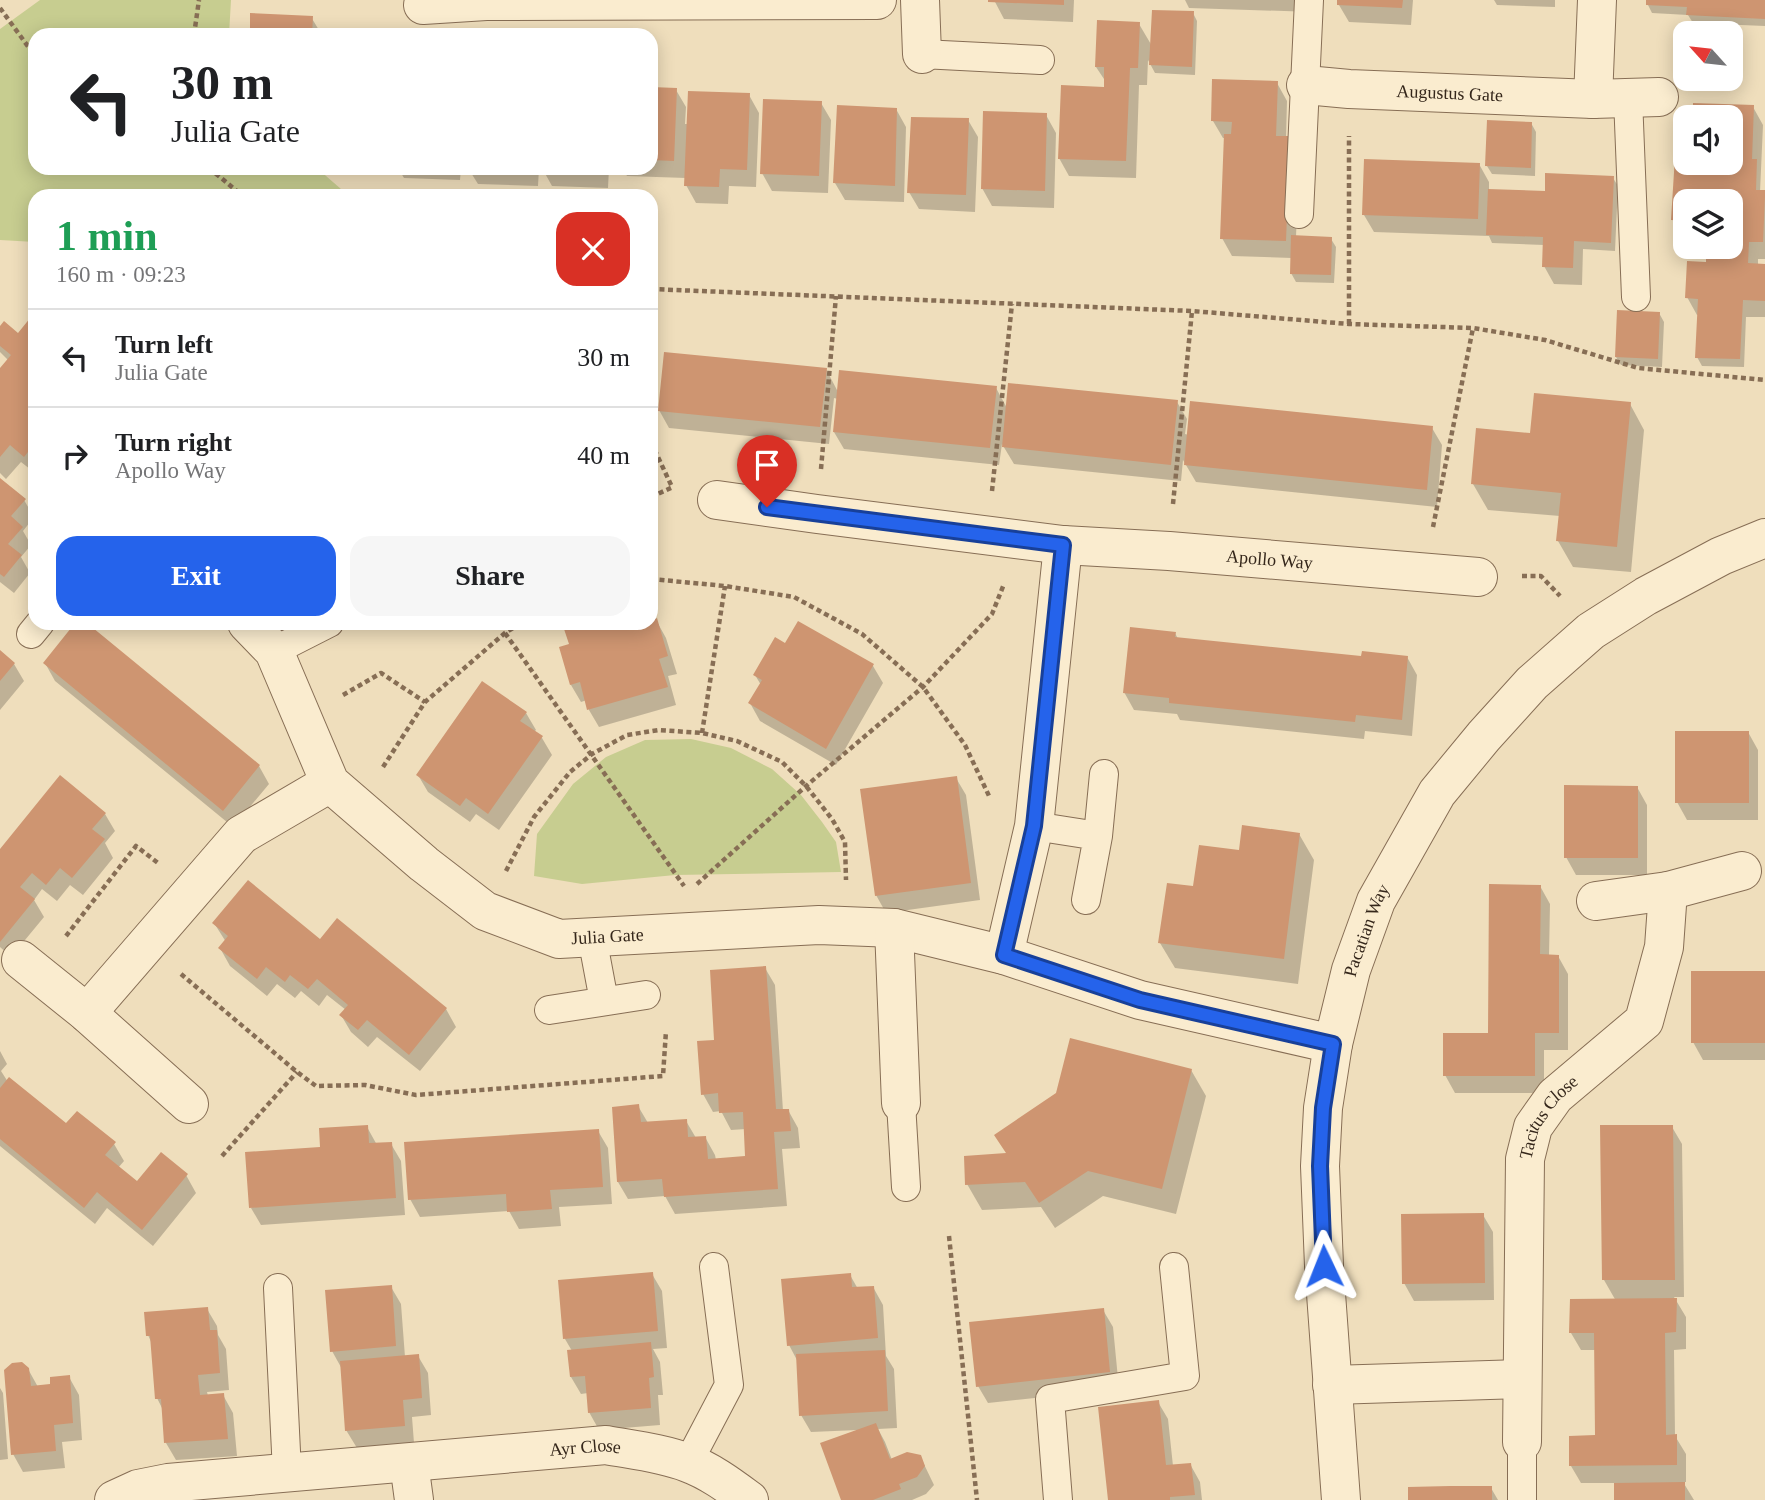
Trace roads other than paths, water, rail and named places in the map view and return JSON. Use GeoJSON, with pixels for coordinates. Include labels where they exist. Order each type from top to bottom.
{"type":"FeatureCollection","features":[{"type":"Feature","properties":{"kind":"street"},"geometry":{"type":"LineString","coordinates":[[415,3],[877,0]]}},
{"type":"Feature","properties":{"kind":"street"},"geometry":{"type":"LineString","coordinates":[[920,0],[922,54]]}},
{"type":"Feature","properties":{"kind":"street"},"geometry":{"type":"LineString","coordinates":[[1597,0],[1627,98]]}},
{"type":"Feature","properties":{"kind":"street","name":"Augustus Gate"},"geometry":{"type":"LineString","coordinates":[[1306,85],[1349,89],[1627,98]]}},
{"type":"Feature","properties":{"kind":"street","name":"Apollo Way"},"geometry":{"type":"LineString","coordinates":[[718,500],[1063,545],[1478,577]]}},
{"type":"Feature","properties":{"kind":"street","name":"Pacatian Way"},"geometry":{"type":"LineString","coordinates":[[1341,1500],[1324,1266],[1320,1166],[1323,1108],[1333,1044],[1351,970],[1376,901],[1437,793],[1483,736],[1532,683],[1591,631],[1646,596],[1721,556],[1765,538]]}},
{"type":"Feature","properties":{"kind":"street"},"geometry":{"type":"LineString","coordinates":[[1004,955],[1034,826],[1063,545]]}},
{"type":"Feature","properties":{"kind":"street","name":"Julia Gate"},"geometry":{"type":"LineString","coordinates":[[254,630],[274,651],[303,719],[344,794],[424,864],[485,911],[559,939],[819,925],[894,928],[1004,955],[1140,1000],[1333,1044]]}},
{"type":"Feature","properties":{"kind":"street"},"geometry":{"type":"LineString","coordinates":[[88,1013],[241,835],[344,794]]}},
{"type":"Feature","properties":{"kind":"street"},"geometry":{"type":"LineString","coordinates":[[1596,901],[1668,891],[1742,871]]}},
{"type":"Feature","properties":{"kind":"street","name":"Tacitus Close"},"geometry":{"type":"LineString","coordinates":[[1522,1442],[1525,1159],[1533,1127],[1556,1096],[1644,1021],[1664,947],[1668,891]]}},
{"type":"Feature","properties":{"kind":"street"},"geometry":{"type":"LineString","coordinates":[[894,928],[901,1103]]}},
{"type":"Feature","properties":{"kind":"street"},"geometry":{"type":"LineString","coordinates":[[29,966],[88,1013],[189,1104]]}},
{"type":"Feature","properties":{"kind":"street"},"geometry":{"type":"LineString","coordinates":[[1332,1385],[1521,1379]]}},
{"type":"Feature","properties":{"kind":"street","name":"Ayr Close"},"geometry":{"type":"LineString","coordinates":[[114,1500],[138,1489],[168,1483],[606,1445],[688,1463],[719,1478],[749,1500]]}},
{"type":"Feature","properties":{"kind":"street"},"geometry":{"type":"LineString","coordinates":[[409,1462],[414,1500]]}},
{"type":"Feature","properties":{"kind":"lane"},"geometry":{"type":"LineString","coordinates":[[1299,214],[1309,0]]}},
{"type":"Feature","properties":{"kind":"lane"},"geometry":{"type":"LineString","coordinates":[[922,54],[1040,61]]}},
{"type":"Feature","properties":{"kind":"lane"},"geometry":{"type":"LineString","coordinates":[[1627,98],[1636,297]]}},
{"type":"Feature","properties":{"kind":"lane"},"geometry":{"type":"LineString","coordinates":[[274,651],[315,630]]}},
{"type":"Feature","properties":{"kind":"lane"},"geometry":{"type":"LineString","coordinates":[[1086,900],[1098,836],[1104,774]]}},
{"type":"Feature","properties":{"kind":"lane"},"geometry":{"type":"LineString","coordinates":[[1034,826],[1098,836]]}},
{"type":"Feature","properties":{"kind":"lane"},"geometry":{"type":"LineString","coordinates":[[592,937],[604,1001]]}},
{"type":"Feature","properties":{"kind":"lane"},"geometry":{"type":"LineString","coordinates":[[549,1010],[646,995]]}},
{"type":"Feature","properties":{"kind":"lane"},"geometry":{"type":"LineString","coordinates":[[901,1103],[906,1187]]}},
{"type":"Feature","properties":{"kind":"lane"},"geometry":{"type":"LineString","coordinates":[[1058,1500],[1049,1399],[1185,1376],[1174,1266]]}},
{"type":"Feature","properties":{"kind":"lane"},"geometry":{"type":"LineString","coordinates":[[688,1463],[729,1385],[714,1267]]}},
{"type":"Feature","properties":{"kind":"lane"},"geometry":{"type":"LineString","coordinates":[[278,1288],[287,1472]]}},
{"type":"Feature","properties":{"kind":"lane"},"geometry":{"type":"LineString","coordinates":[[1522,1442],[1522,1500]]}}]}
